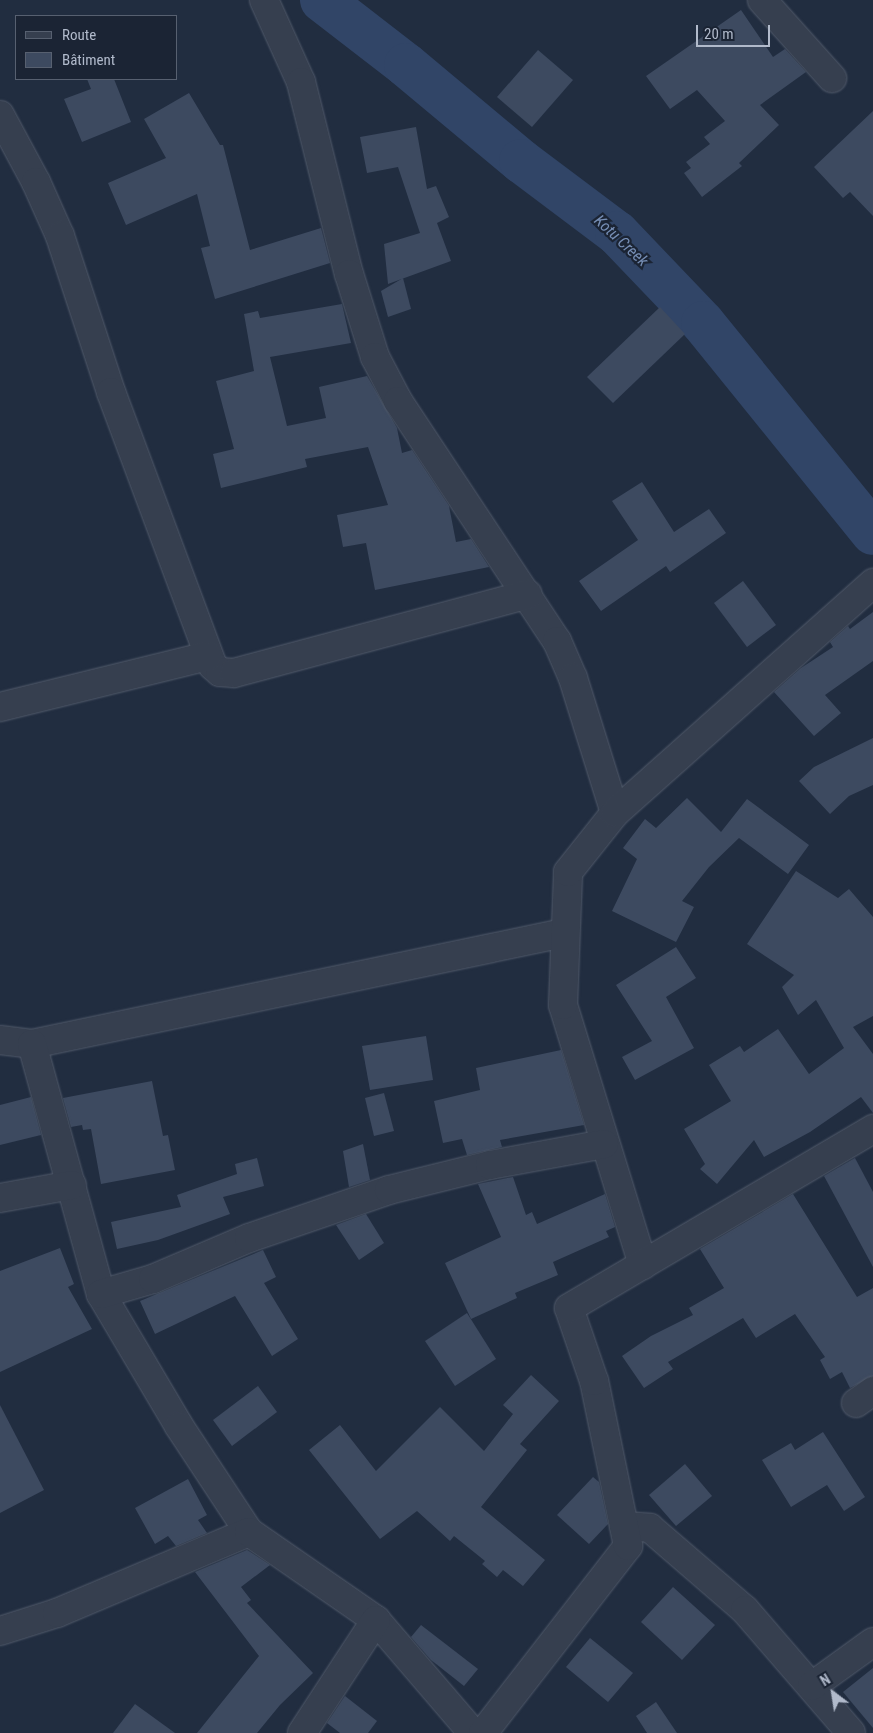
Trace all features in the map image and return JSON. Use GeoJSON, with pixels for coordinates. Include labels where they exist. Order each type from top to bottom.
{"type":"FeatureCollection","features":[{"type":"Feature","properties":{"kind":"street"},"geometry":{"type":"LineString","coordinates":[[264,0],[301,82],[349,274],[375,357],[398,402],[528,594],[556,642],[573,678],[615,813]]}},
{"type":"Feature","properties":{"kind":"street"},"geometry":{"type":"LineString","coordinates":[[762,0],[832,78]]}},
{"type":"Feature","properties":{"kind":"street"},"geometry":{"type":"LineString","coordinates":[[0,115],[36,182],[60,236],[111,392],[207,656],[220,672],[234,673],[528,594]]}},
{"type":"Feature","properties":{"kind":"street"},"geometry":{"type":"LineString","coordinates":[[643,1265],[604,1144],[563,1005],[564,933],[568,872],[615,813],[873,583]]}},
{"type":"Feature","properties":{"kind":"street"},"geometry":{"type":"LineString","coordinates":[[0,707],[207,656]]}},
{"type":"Feature","properties":{"kind":"street"},"geometry":{"type":"LineString","coordinates":[[0,1040],[32,1044],[564,933]]}},
{"type":"Feature","properties":{"kind":"street"},"geometry":{"type":"LineString","coordinates":[[32,1044],[101,1294],[179,1426],[249,1532],[376,1620],[473,1733]]}},
{"type":"Feature","properties":{"kind":"street"},"geometry":{"type":"LineString","coordinates":[[483,1733],[628,1546],[594,1381],[569,1308],[873,1129]]}},
{"type":"Feature","properties":{"kind":"street"},"geometry":{"type":"LineString","coordinates":[[101,1294],[153,1279],[249,1238],[389,1190],[490,1165],[604,1144]]}},
{"type":"Feature","properties":{"kind":"street"},"geometry":{"type":"LineString","coordinates":[[0,1198],[72,1185]]}},
{"type":"Feature","properties":{"kind":"street"},"geometry":{"type":"LineString","coordinates":[[624,1526],[650,1528],[745,1610],[851,1733]]}},
{"type":"Feature","properties":{"kind":"street"},"geometry":{"type":"LineString","coordinates":[[0,1631],[57,1613],[249,1532]]}},
{"type":"Feature","properties":{"kind":"street"},"geometry":{"type":"LineString","coordinates":[[302,1733],[376,1620]]}},
{"type":"Feature","properties":{"kind":"street"},"geometry":{"type":"LineString","coordinates":[[812,1686],[873,1642]]}},
{"type":"Feature","properties":{"kind":"building"},"geometry":{"type":"Polygon","coordinates":[[[741,10],[773,57],[785,49],[806,72],[760,105],[779,125],[739,163],[742,166],[702,197],[684,173],[691,168],[686,162],[710,144],[704,137],[725,121],[697,90],[670,109],[646,76],[741,10]]]}},
{"type":"Feature","properties":{"kind":"building"},"geometry":{"type":"Polygon","coordinates":[[[538,50],[573,80],[532,127],[497,97],[538,50]]]}},
{"type":"Feature","properties":{"kind":"building"},"geometry":{"type":"Polygon","coordinates":[[[87,80],[114,80],[131,122],[82,142],[64,99],[91,89],[87,80]]]}},
{"type":"Feature","properties":{"kind":"building"},"geometry":{"type":"Polygon","coordinates":[[[189,93],[220,145],[223,145],[250,250],[321,228],[330,263],[215,299],[201,248],[210,246],[197,194],[126,225],[108,183],[166,158],[144,119],[189,93]]]}},
{"type":"Feature","properties":{"kind":"building"},"geometry":{"type":"Polygon","coordinates":[[[873,111],[873,216],[850,192],[843,198],[814,167],[873,111]]]}},
{"type":"Feature","properties":{"kind":"building"},"geometry":{"type":"Polygon","coordinates":[[[416,127],[427,189],[436,186],[449,217],[437,223],[451,261],[388,284],[384,244],[420,233],[398,167],[367,173],[360,137],[416,127]]]}},
{"type":"Feature","properties":{"kind":"building"},"geometry":{"type":"Polygon","coordinates":[[[403,278],[411,309],[388,317],[381,291],[403,278]]]}},
{"type":"Feature","properties":{"kind":"building"},"geometry":{"type":"Polygon","coordinates":[[[342,304],[351,343],[270,357],[287,426],[326,418],[319,387],[367,376],[397,428],[402,453],[412,450],[449,506],[456,542],[471,539],[489,567],[375,590],[366,543],[343,547],[337,515],[388,505],[368,447],[305,459],[307,467],[221,488],[213,454],[234,449],[216,381],[254,371],[244,314],[258,311],[260,318],[342,304]]]}},
{"type":"Feature","properties":{"kind":"building"},"geometry":{"type":"Polygon","coordinates":[[[660,307],[685,334],[613,403],[587,377],[660,307]]]}},
{"type":"Feature","properties":{"kind":"building"},"geometry":{"type":"Polygon","coordinates":[[[642,482],[674,532],[709,509],[726,533],[670,572],[666,566],[601,611],[579,581],[638,540],[612,501],[642,482]]]}},
{"type":"Feature","properties":{"kind":"building"},"geometry":{"type":"Polygon","coordinates":[[[743,581],[776,625],[747,647],[714,603],[743,581]]]}},
{"type":"Feature","properties":{"kind":"building"},"geometry":{"type":"Polygon","coordinates":[[[873,612],[873,661],[825,695],[841,713],[814,736],[774,692],[801,668],[833,647],[830,642],[848,626],[850,629],[873,612]]]}},
{"type":"Feature","properties":{"kind":"building"},"geometry":{"type":"Polygon","coordinates":[[[873,738],[873,785],[849,796],[830,814],[799,781],[814,767],[873,738]]]}},
{"type":"Feature","properties":{"kind":"building"},"geometry":{"type":"Polygon","coordinates":[[[687,798],[721,832],[747,799],[809,845],[788,874],[739,838],[709,867],[682,901],[694,907],[676,942],[612,911],[637,859],[623,848],[645,819],[656,828],[687,798]]]}},
{"type":"Feature","properties":{"kind":"building"},"geometry":{"type":"Polygon","coordinates":[[[796,871],[838,898],[849,889],[873,917],[873,1016],[853,1027],[873,1054],[873,1113],[861,1097],[810,1132],[764,1157],[754,1140],[717,1184],[700,1169],[705,1164],[684,1129],[731,1101],[709,1065],[740,1046],[744,1052],[778,1029],[809,1074],[844,1048],[816,1000],[798,1015],[782,987],[794,975],[747,944],[796,871]]]}},
{"type":"Feature","properties":{"kind":"building"},"geometry":{"type":"Polygon","coordinates":[[[676,947],[696,978],[666,997],[694,1048],[635,1080],[622,1057],[652,1041],[616,985],[676,947]]]}},
{"type":"Feature","properties":{"kind":"building"},"geometry":{"type":"Polygon","coordinates":[[[426,1036],[433,1080],[370,1090],[362,1046],[426,1036]]]}},
{"type":"Feature","properties":{"kind":"building"},"geometry":{"type":"Polygon","coordinates":[[[561,1050],[584,1125],[500,1140],[502,1147],[467,1155],[462,1139],[443,1143],[434,1101],[480,1090],[476,1068],[561,1050]]]}},
{"type":"Feature","properties":{"kind":"building"},"geometry":{"type":"Polygon","coordinates":[[[152,1081],[163,1136],[168,1135],[175,1170],[101,1184],[91,1129],[83,1130],[82,1125],[71,1127],[63,1098],[152,1081]]]}},
{"type":"Feature","properties":{"kind":"building"},"geometry":{"type":"Polygon","coordinates":[[[384,1093],[394,1131],[374,1136],[365,1098],[384,1093]]]}},
{"type":"Feature","properties":{"kind":"building"},"geometry":{"type":"Polygon","coordinates":[[[31,1097],[41,1135],[0,1145],[0,1105],[31,1097]]]}},
{"type":"Feature","properties":{"kind":"building"},"geometry":{"type":"Polygon","coordinates":[[[363,1144],[370,1180],[349,1187],[343,1151],[363,1144]]]}},
{"type":"Feature","properties":{"kind":"building"},"geometry":{"type":"Polygon","coordinates":[[[257,1158],[264,1186],[223,1197],[230,1214],[158,1240],[117,1249],[111,1222],[181,1207],[177,1195],[237,1174],[235,1164],[257,1158]]]}},
{"type":"Feature","properties":{"kind":"building"},"geometry":{"type":"Polygon","coordinates":[[[855,1158],[873,1192],[873,1267],[824,1176],[855,1158]]]}},
{"type":"Feature","properties":{"kind":"building"},"geometry":{"type":"Polygon","coordinates":[[[513,1177],[526,1215],[532,1212],[537,1224],[605,1194],[615,1227],[606,1231],[609,1237],[553,1262],[558,1275],[515,1293],[517,1298],[471,1319],[445,1263],[501,1237],[478,1184],[513,1177]]]}},
{"type":"Feature","properties":{"kind":"building"},"geometry":{"type":"Polygon","coordinates":[[[793,1194],[857,1297],[873,1288],[873,1376],[850,1388],[842,1372],[830,1379],[820,1360],[825,1357],[795,1314],[756,1338],[743,1318],[668,1362],[673,1369],[644,1388],[622,1356],[651,1336],[693,1315],[689,1308],[724,1288],[700,1249],[793,1194]]]}},
{"type":"Feature","properties":{"kind":"building"},"geometry":{"type":"Polygon","coordinates":[[[366,1214],[384,1243],[359,1260],[336,1225],[366,1214]]]}},
{"type":"Feature","properties":{"kind":"building"},"geometry":{"type":"Polygon","coordinates":[[[60,1248],[74,1284],[68,1287],[92,1329],[0,1372],[0,1271],[60,1248]]]}},
{"type":"Feature","properties":{"kind":"building"},"geometry":{"type":"Polygon","coordinates":[[[263,1250],[276,1277],[264,1283],[298,1339],[272,1356],[235,1296],[155,1334],[140,1301],[263,1250]]]}},
{"type":"Feature","properties":{"kind":"building"},"geometry":{"type":"Polygon","coordinates":[[[467,1313],[496,1359],[455,1386],[425,1341],[467,1313]]]}},
{"type":"Feature","properties":{"kind":"building"},"geometry":{"type":"Polygon","coordinates":[[[531,1375],[559,1401],[520,1444],[527,1450],[481,1507],[545,1560],[523,1586],[503,1570],[497,1577],[482,1564],[485,1561],[454,1536],[450,1541],[417,1511],[380,1539],[309,1450],[340,1425],[376,1471],[440,1407],[484,1451],[513,1414],[503,1405],[531,1375]]]}},
{"type":"Feature","properties":{"kind":"building"},"geometry":{"type":"Polygon","coordinates":[[[258,1386],[277,1412],[232,1446],[213,1420],[258,1386]]]}},
{"type":"Feature","properties":{"kind":"building"},"geometry":{"type":"Polygon","coordinates":[[[0,1405],[44,1490],[0,1513],[0,1405]]]}},
{"type":"Feature","properties":{"kind":"building"},"geometry":{"type":"Polygon","coordinates":[[[823,1432],[865,1497],[844,1511],[827,1485],[791,1507],[762,1460],[791,1443],[795,1450],[823,1432]]]}},
{"type":"Feature","properties":{"kind":"building"},"geometry":{"type":"Polygon","coordinates":[[[685,1464],[712,1496],[676,1526],[649,1495],[685,1464]]]}},
{"type":"Feature","properties":{"kind":"building"},"geometry":{"type":"Polygon","coordinates":[[[593,1477],[599,1482],[608,1524],[589,1544],[557,1515],[593,1477]]]}},
{"type":"Feature","properties":{"kind":"building"},"geometry":{"type":"Polygon","coordinates":[[[188,1479],[207,1515],[198,1520],[207,1533],[176,1546],[168,1536],[155,1544],[135,1508],[188,1479]]]}},
{"type":"Feature","properties":{"kind":"building"},"geometry":{"type":"Polygon","coordinates":[[[247,1550],[270,1565],[241,1587],[251,1600],[247,1603],[313,1673],[280,1705],[257,1733],[197,1733],[259,1656],[195,1572],[247,1550]]]}},
{"type":"Feature","properties":{"kind":"building"},"geometry":{"type":"Polygon","coordinates":[[[673,1587],[715,1625],[682,1660],[641,1622],[673,1587]]]}},
{"type":"Feature","properties":{"kind":"building"},"geometry":{"type":"Polygon","coordinates":[[[421,1625],[478,1669],[464,1686],[431,1660],[411,1637],[421,1625]]]}},
{"type":"Feature","properties":{"kind":"building"},"geometry":{"type":"Polygon","coordinates":[[[590,1638],[633,1673],[608,1702],[566,1667],[590,1638]]]}},
{"type":"Feature","properties":{"kind":"building"},"geometry":{"type":"Polygon","coordinates":[[[873,1668],[873,1728],[843,1692],[873,1668]]]}},
{"type":"Feature","properties":{"kind":"building"},"geometry":{"type":"Polygon","coordinates":[[[345,1696],[377,1721],[368,1733],[340,1733],[327,1723],[345,1696]]]}},
{"type":"Feature","properties":{"kind":"building"},"geometry":{"type":"Polygon","coordinates":[[[656,1702],[677,1733],[647,1733],[636,1716],[656,1702]]]}},
{"type":"Feature","properties":{"kind":"building"},"geometry":{"type":"Polygon","coordinates":[[[135,1704],[175,1733],[113,1733],[135,1704]]]}},
{"type":"Feature","properties":{"kind":"waterway","name":"Kotu Creek"},"geometry":{"type":"LineString","coordinates":[[322,0],[406,65],[521,161],[617,233],[703,323],[873,533]]}}]}
